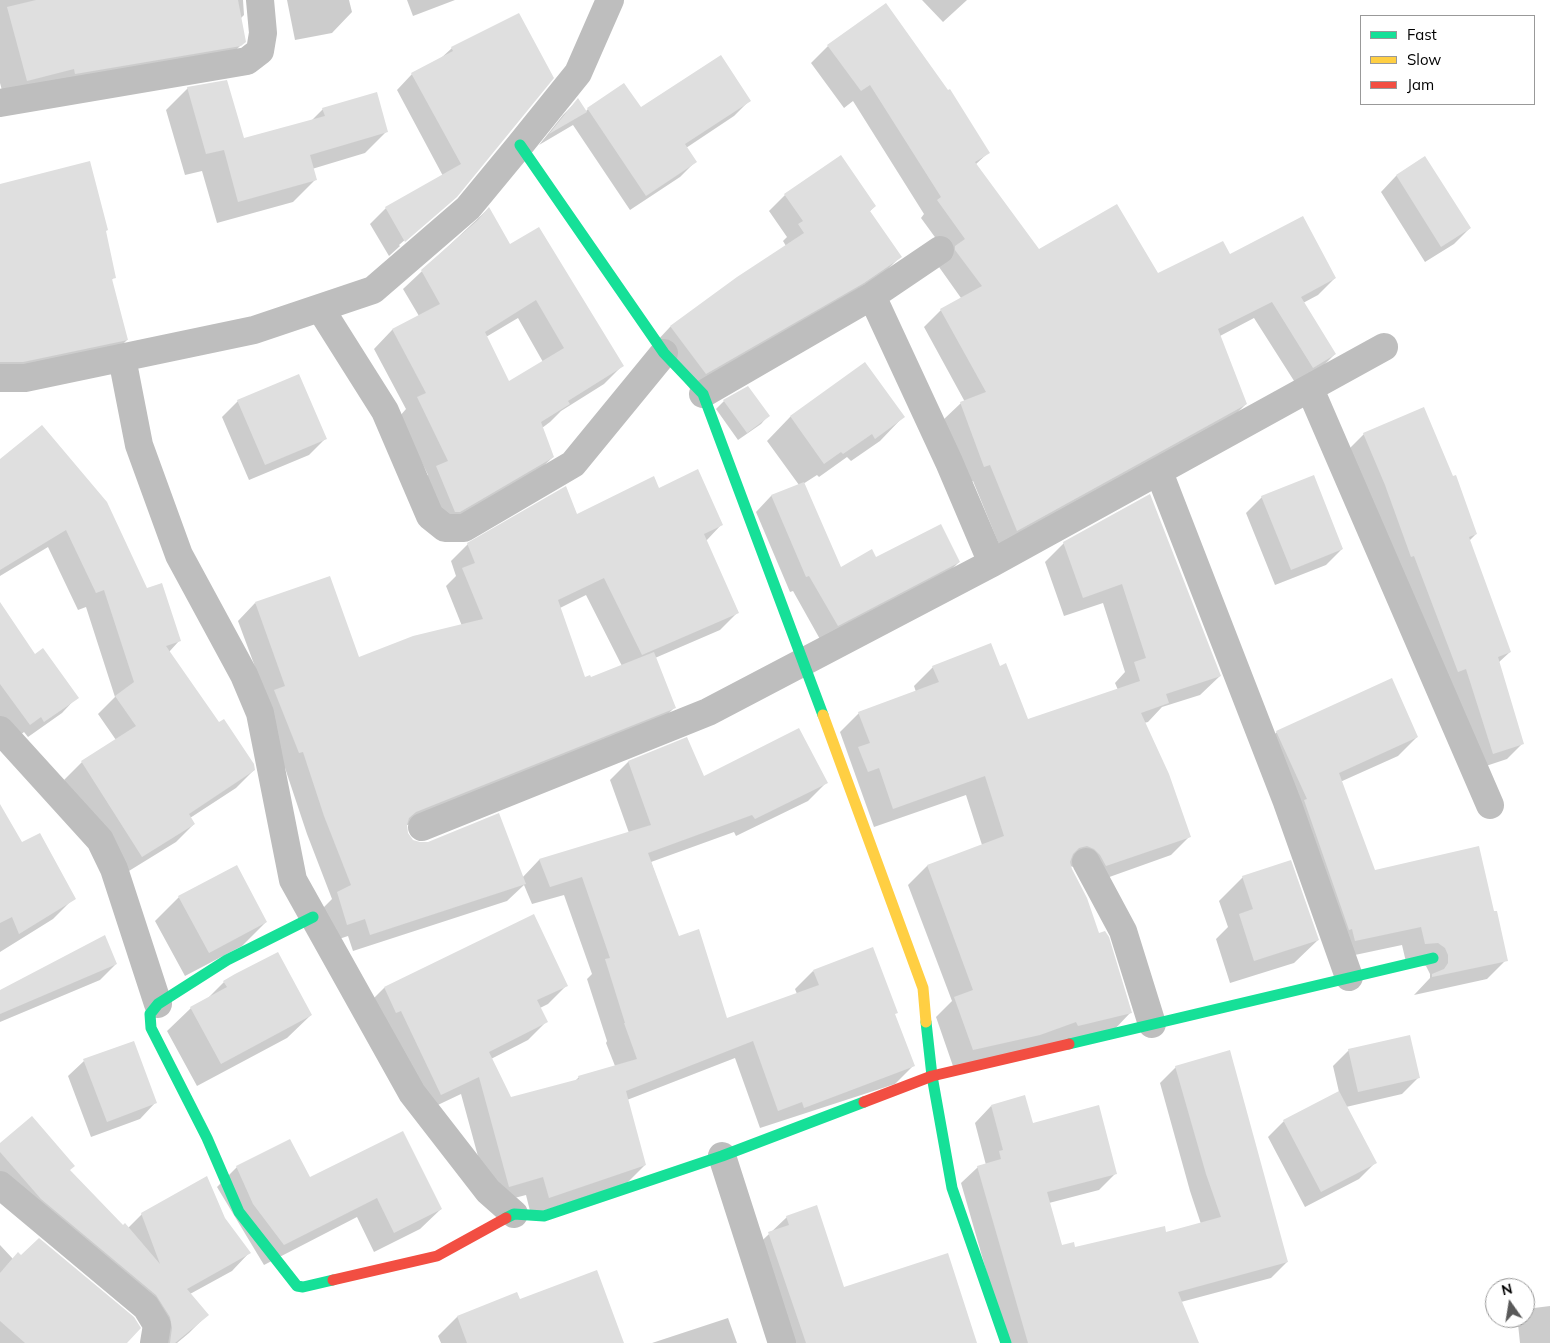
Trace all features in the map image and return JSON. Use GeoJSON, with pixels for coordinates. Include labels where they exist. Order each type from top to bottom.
{"type":"FeatureCollection","features":[{"type":"Feature","properties":{"kind":"street"},"geometry":{"type":"LineString","coordinates":[[0,103],[247,61],[260,51],[263,33],[260,0]]}},
{"type":"Feature","properties":{"kind":"street"},"geometry":{"type":"LineString","coordinates":[[0,378],[25,378],[254,330],[373,290],[468,208],[520,145],[578,73],[610,0]]}},
{"type":"Feature","properties":{"kind":"street"},"geometry":{"type":"LineString","coordinates":[[520,145],[664,353],[703,394],[804,662],[923,988],[932,1076],[952,1188],[1006,1343]]}},
{"type":"Feature","properties":{"kind":"street"},"geometry":{"type":"LineString","coordinates":[[703,394],[872,296],[940,250]]}},
{"type":"Feature","properties":{"kind":"street"},"geometry":{"type":"LineString","coordinates":[[872,296],[949,462],[992,563]]}},
{"type":"Feature","properties":{"kind":"street"},"geometry":{"type":"LineString","coordinates":[[320,308],[385,411],[430,516],[444,528],[464,528],[573,464],[664,353]]}},
{"type":"Feature","properties":{"kind":"street"},"geometry":{"type":"LineString","coordinates":[[422,827],[708,712],[992,563],[1384,347]]}},
{"type":"Feature","properties":{"kind":"street"},"geometry":{"type":"LineString","coordinates":[[122,358],[139,445],[179,555],[244,675],[260,713],[293,880],[412,1093],[488,1191],[514,1214]]}},
{"type":"Feature","properties":{"kind":"street"},"geometry":{"type":"LineString","coordinates":[[1310,389],[1490,805]]}},
{"type":"Feature","properties":{"kind":"street"},"geometry":{"type":"LineString","coordinates":[[1159,472],[1287,802],[1349,977]]}},
{"type":"Feature","properties":{"kind":"street"},"geometry":{"type":"LineString","coordinates":[[0,730],[100,840],[114,869],[158,1004]]}},
{"type":"Feature","properties":{"kind":"street"},"geometry":{"type":"LineString","coordinates":[[1086,862],[1123,931],[1152,1024]]}},
{"type":"Feature","properties":{"kind":"street"},"geometry":{"type":"LineString","coordinates":[[313,917],[227,960],[158,1004],[150,1014],[151,1028],[207,1138],[239,1212],[297,1286],[303,1287],[438,1256],[514,1214],[544,1216],[722,1156],[932,1076],[1433,958]]}},
{"type":"Feature","properties":{"kind":"street"},"geometry":{"type":"LineString","coordinates":[[722,1156],[782,1343]]}},
{"type":"Feature","properties":{"kind":"street"},"geometry":{"type":"LineString","coordinates":[[0,1185],[146,1308],[157,1325],[154,1343]]}},
{"type":"Feature","properties":{"kind":"building"},"geometry":{"type":"Polygon","coordinates":[[[36,0],[238,0],[246,42],[241,46],[75,74],[74,69],[27,81],[7,7],[36,0]]]}},
{"type":"Feature","properties":{"kind":"building"},"geometry":{"type":"Polygon","coordinates":[[[886,3],[948,90],[950,89],[990,153],[975,162],[1039,249],[1117,204],[1158,273],[1223,241],[1230,254],[1303,216],[1336,278],[1301,297],[1336,354],[1313,368],[1272,302],[1218,329],[1247,404],[1017,531],[990,465],[984,467],[960,402],[986,392],[940,309],[982,286],[955,250],[955,246],[965,239],[937,200],[941,197],[870,85],[861,91],[827,45],[886,3]]]}},
{"type":"Feature","properties":{"kind":"building"},"geometry":{"type":"Polygon","coordinates":[[[519,13],[554,78],[457,197],[405,242],[385,207],[461,164],[411,73],[453,51],[451,47],[519,13]]]}},
{"type":"Feature","properties":{"kind":"building"},"geometry":{"type":"Polygon","coordinates":[[[721,55],[751,101],[685,144],[697,162],[646,196],[587,108],[624,83],[641,107],[721,55]]]}},
{"type":"Feature","properties":{"kind":"building"},"geometry":{"type":"Polygon","coordinates":[[[227,80],[244,138],[325,116],[322,108],[377,92],[388,132],[310,155],[317,180],[238,202],[224,150],[206,154],[187,87],[227,80]]]}},
{"type":"Feature","properties":{"kind":"building"},"geometry":{"type":"Polygon","coordinates":[[[578,98],[587,112],[549,134],[578,98]]]}},
{"type":"Feature","properties":{"kind":"building"},"geometry":{"type":"Polygon","coordinates":[[[841,155],[876,206],[870,211],[902,257],[864,283],[706,374],[670,326],[737,277],[804,233],[798,224],[803,221],[784,194],[841,155]]]}},
{"type":"Feature","properties":{"kind":"building"},"geometry":{"type":"Polygon","coordinates":[[[1425,156],[1471,228],[1441,247],[1396,175],[1425,156]]]}},
{"type":"Feature","properties":{"kind":"building"},"geometry":{"type":"Polygon","coordinates":[[[90,161],[108,230],[106,231],[116,278],[112,279],[128,340],[23,362],[0,362],[0,184],[90,161]]]}},
{"type":"Feature","properties":{"kind":"building"},"geometry":{"type":"Polygon","coordinates":[[[489,207],[510,244],[539,227],[624,366],[568,401],[570,404],[541,422],[554,457],[460,512],[455,512],[436,466],[448,461],[417,397],[426,393],[392,329],[440,304],[421,270],[478,220],[489,207]],[[536,300],[485,332],[509,381],[564,348],[536,300]]]}},
{"type":"Feature","properties":{"kind":"building"},"geometry":{"type":"Polygon","coordinates":[[[865,362],[905,417],[875,439],[872,434],[843,454],[841,452],[824,464],[790,416],[865,362]]]}},
{"type":"Feature","properties":{"kind":"building"},"geometry":{"type":"Polygon","coordinates":[[[299,374],[327,439],[265,465],[237,400],[299,374]]]}},
{"type":"Feature","properties":{"kind":"building"},"geometry":{"type":"Polygon","coordinates":[[[748,386],[770,416],[747,433],[723,400],[748,386]]]}},
{"type":"Feature","properties":{"kind":"building"},"geometry":{"type":"Polygon","coordinates":[[[1424,407],[1453,476],[1456,475],[1477,534],[1469,537],[1511,652],[1498,657],[1524,744],[1493,754],[1466,669],[1458,672],[1414,556],[1411,557],[1385,485],[1363,433],[1424,407]]]}},
{"type":"Feature","properties":{"kind":"building"},"geometry":{"type":"Polygon","coordinates":[[[42,425],[107,502],[147,588],[162,583],[181,641],[166,646],[219,722],[224,719],[254,764],[255,770],[189,814],[195,824],[142,857],[81,761],[136,726],[115,696],[134,682],[104,590],[96,593],[66,530],[0,570],[0,459],[42,425]]]}},
{"type":"Feature","properties":{"kind":"building"},"geometry":{"type":"Polygon","coordinates":[[[698,469],[723,525],[704,534],[739,613],[642,655],[604,578],[558,600],[585,677],[590,675],[591,677],[654,652],[676,708],[416,812],[409,818],[407,825],[408,833],[413,840],[428,842],[499,813],[526,884],[370,935],[365,919],[347,925],[337,892],[351,885],[324,816],[303,752],[299,753],[274,690],[285,686],[255,602],[330,576],[359,657],[413,636],[483,619],[462,568],[475,563],[467,543],[566,486],[577,514],[654,476],[659,488],[698,469]]]}},
{"type":"Feature","properties":{"kind":"building"},"geometry":{"type":"Polygon","coordinates":[[[1314,475],[1343,549],[1291,570],[1261,496],[1314,475]]]}},
{"type":"Feature","properties":{"kind":"building"},"geometry":{"type":"Polygon","coordinates":[[[804,482],[841,567],[872,549],[876,557],[941,524],[960,562],[838,626],[809,576],[806,577],[771,495],[804,482]]]}},
{"type":"Feature","properties":{"kind":"building"},"geometry":{"type":"Polygon","coordinates":[[[1150,494],[1221,676],[1166,694],[1169,703],[1141,713],[1169,774],[1191,837],[1106,866],[1100,855],[1094,849],[1087,846],[1079,848],[1073,854],[1070,862],[1087,898],[1099,933],[1105,931],[1109,937],[1132,1013],[1078,1026],[1076,1022],[1040,1035],[973,1050],[954,997],[973,990],[927,865],[1004,836],[985,776],[893,809],[879,768],[868,772],[858,747],[870,743],[858,712],[939,682],[932,666],[991,643],[1000,666],[1006,663],[1028,719],[1140,681],[1134,662],[1146,658],[1122,584],[1083,598],[1063,542],[1150,494]]]}},
{"type":"Feature","properties":{"kind":"building"},"geometry":{"type":"Polygon","coordinates":[[[0,602],[35,654],[43,648],[79,698],[44,722],[41,717],[30,725],[0,684],[0,602]]]}},
{"type":"Feature","properties":{"kind":"building"},"geometry":{"type":"Polygon","coordinates":[[[1392,678],[1418,737],[1339,773],[1375,870],[1479,846],[1494,911],[1497,911],[1508,961],[1432,977],[1432,974],[1444,969],[1448,963],[1448,955],[1445,948],[1438,943],[1425,944],[1421,927],[1355,941],[1352,929],[1349,930],[1304,800],[1307,799],[1276,731],[1392,678]]]}},
{"type":"Feature","properties":{"kind":"building"},"geometry":{"type":"Polygon","coordinates":[[[799,728],[828,783],[755,819],[752,815],[648,853],[679,936],[699,929],[727,1018],[819,985],[813,970],[873,947],[898,1013],[895,1014],[915,1066],[804,1108],[802,1102],[778,1111],[753,1041],[626,1091],[646,1165],[549,1198],[543,1177],[509,1187],[479,1077],[441,1095],[401,1011],[396,1013],[384,987],[534,914],[568,986],[537,1000],[548,1022],[489,1052],[511,1097],[579,1079],[578,1076],[637,1059],[605,959],[610,958],[582,877],[550,887],[539,859],[651,825],[628,761],[687,737],[704,776],[799,728]]]}},
{"type":"Feature","properties":{"kind":"building"},"geometry":{"type":"Polygon","coordinates":[[[0,804],[22,842],[40,833],[76,899],[19,934],[12,917],[0,923],[0,804]]]}},
{"type":"Feature","properties":{"kind":"building"},"geometry":{"type":"Polygon","coordinates":[[[1291,860],[1319,940],[1254,961],[1239,914],[1253,909],[1242,876],[1291,860]]]}},
{"type":"Feature","properties":{"kind":"building"},"geometry":{"type":"Polygon","coordinates":[[[237,865],[267,922],[209,953],[178,896],[237,865]]]}},
{"type":"Feature","properties":{"kind":"building"},"geometry":{"type":"Polygon","coordinates":[[[105,935],[117,964],[0,1014],[0,990],[105,935]]]}},
{"type":"Feature","properties":{"kind":"building"},"geometry":{"type":"Polygon","coordinates":[[[278,952],[312,1015],[221,1064],[190,1007],[227,987],[223,981],[278,952]]]}},
{"type":"Feature","properties":{"kind":"building"},"geometry":{"type":"Polygon","coordinates":[[[1410,1035],[1420,1078],[1358,1092],[1348,1049],[1410,1035]]]}},
{"type":"Feature","properties":{"kind":"building"},"geometry":{"type":"Polygon","coordinates":[[[134,1041],[157,1103],[107,1122],[83,1059],[134,1041]]]}},
{"type":"Feature","properties":{"kind":"building"},"geometry":{"type":"Polygon","coordinates":[[[1230,1050],[1288,1262],[1178,1292],[1199,1343],[1028,1343],[977,1166],[1001,1159],[999,1151],[1003,1150],[991,1105],[1025,1095],[1033,1123],[1099,1105],[1117,1174],[1047,1192],[1062,1245],[1074,1242],[1075,1247],[1165,1226],[1166,1232],[1221,1217],[1206,1174],[1175,1066],[1230,1050]]]}},
{"type":"Feature","properties":{"kind":"building"},"geometry":{"type":"Polygon","coordinates":[[[1339,1091],[1377,1163],[1321,1192],[1283,1120],[1339,1091]]]}},
{"type":"Feature","properties":{"kind":"building"},"geometry":{"type":"Polygon","coordinates":[[[32,1116],[75,1166],[70,1170],[123,1225],[125,1223],[160,1264],[141,1213],[207,1176],[225,1218],[251,1253],[187,1289],[209,1315],[175,1343],[170,1343],[172,1328],[170,1317],[156,1295],[41,1199],[0,1152],[0,1143],[32,1116]]]}},
{"type":"Feature","properties":{"kind":"building"},"geometry":{"type":"Polygon","coordinates":[[[403,1131],[442,1209],[394,1233],[377,1198],[284,1245],[253,1204],[236,1166],[290,1139],[310,1177],[403,1131]]]}},
{"type":"Feature","properties":{"kind":"building"},"geometry":{"type":"Polygon","coordinates":[[[817,1205],[844,1287],[948,1253],[977,1343],[806,1343],[768,1232],[789,1225],[786,1216],[817,1205]]]}},
{"type":"Feature","properties":{"kind":"building"},"geometry":{"type":"Polygon","coordinates":[[[39,1238],[134,1317],[141,1328],[127,1343],[25,1343],[0,1321],[0,1273],[18,1252],[21,1255],[39,1238]]]}},
{"type":"Feature","properties":{"kind":"building"},"geometry":{"type":"Polygon","coordinates":[[[597,1270],[624,1343],[467,1343],[457,1316],[517,1292],[520,1299],[597,1270]]]}},
{"type":"Feature","properties":{"kind":"traffic: fast"},"geometry":{"type":"LineString","coordinates":[[520,145],[664,353],[703,394],[823,715]]}},
{"type":"Feature","properties":{"kind":"traffic: fast"},"geometry":{"type":"LineString","coordinates":[[313,917],[227,960],[158,1004],[150,1014],[151,1028],[207,1138],[239,1212],[297,1286],[303,1287],[333,1280]]}},
{"type":"Feature","properties":{"kind":"traffic: fast"},"geometry":{"type":"LineString","coordinates":[[1069,1044],[1433,958]]}},
{"type":"Feature","properties":{"kind":"traffic: fast"},"geometry":{"type":"LineString","coordinates":[[926,1022],[932,1076],[952,1188],[1006,1343]]}},
{"type":"Feature","properties":{"kind":"traffic: fast"},"geometry":{"type":"LineString","coordinates":[[506,1218],[514,1214],[544,1216],[722,1156],[864,1102]]}},
{"type":"Feature","properties":{"kind":"traffic: slow"},"geometry":{"type":"LineString","coordinates":[[823,715],[923,988],[926,1022]]}},
{"type":"Feature","properties":{"kind":"traffic: jam"},"geometry":{"type":"LineString","coordinates":[[864,1102],[932,1076],[1069,1044]]}},
{"type":"Feature","properties":{"kind":"traffic: jam"},"geometry":{"type":"LineString","coordinates":[[333,1280],[437,1256],[506,1218]]}}]}
